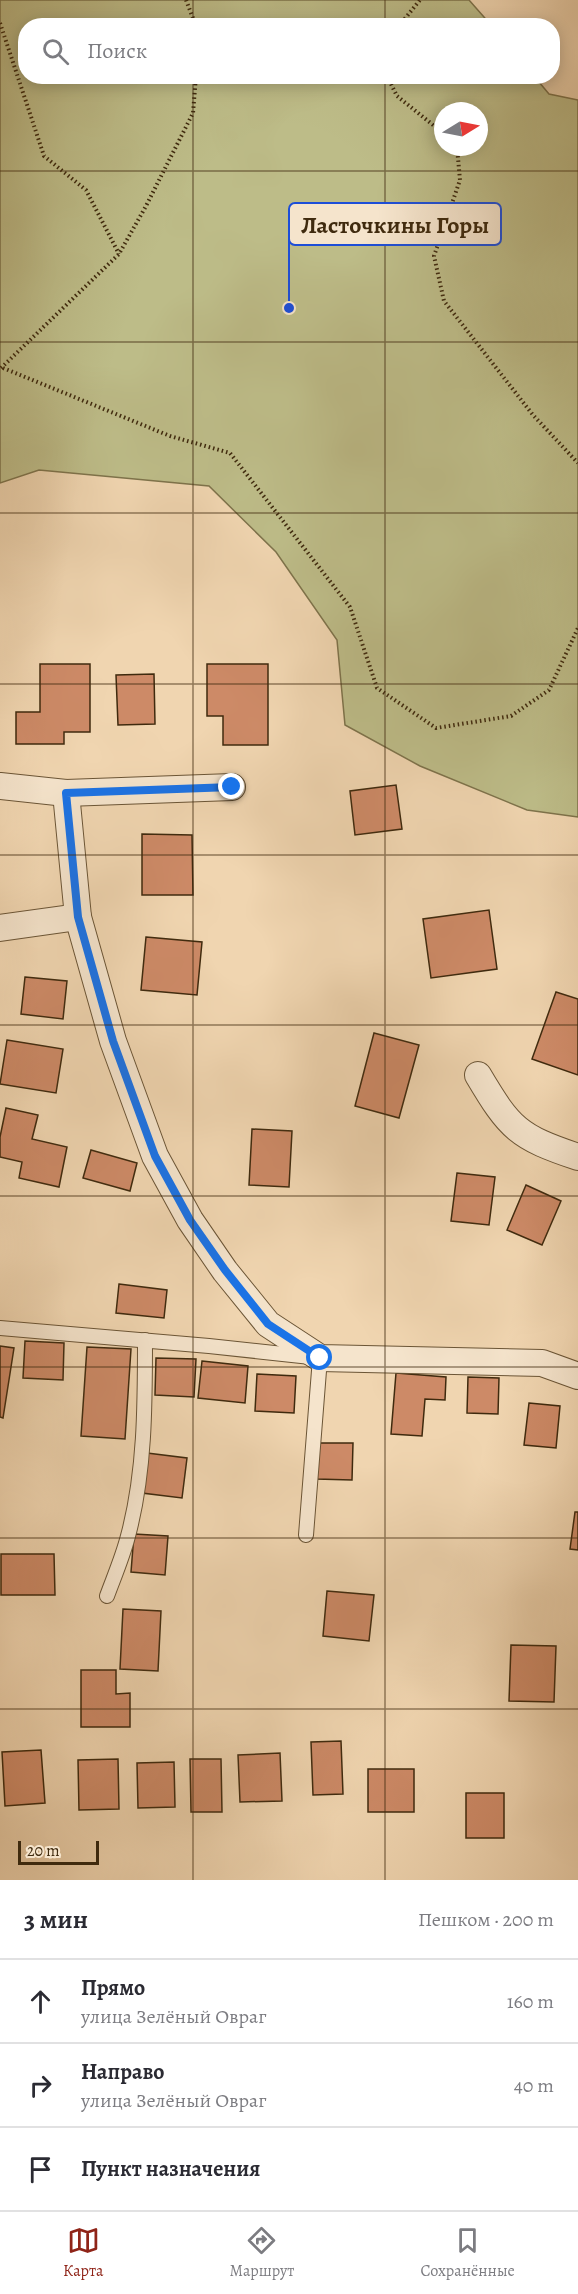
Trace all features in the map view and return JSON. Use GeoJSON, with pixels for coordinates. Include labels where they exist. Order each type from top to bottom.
{"type":"FeatureCollection","features":[{"type":"Feature","properties":{"kind":"street"},"geometry":{"type":"LineString","coordinates":[[0,786],[66,793],[232,787]]}},
{"type":"Feature","properties":{"kind":"street"},"geometry":{"type":"LineString","coordinates":[[66,793],[78,917],[113,1041],[155,1156],[190,1220],[213,1254],[268,1324],[320,1358],[542,1364],[578,1376]]}},
{"type":"Feature","properties":{"kind":"street"},"geometry":{"type":"LineString","coordinates":[[0,928],[78,917]]}},
{"type":"Feature","properties":{"kind":"street"},"geometry":{"type":"LineString","coordinates":[[478,1075],[496,1105],[513,1127],[540,1144],[578,1157]]}},
{"type":"Feature","properties":{"kind":"lane"},"geometry":{"type":"LineString","coordinates":[[0,1328],[320,1358],[306,1535]]}},
{"type":"Feature","properties":{"kind":"lane"},"geometry":{"type":"LineString","coordinates":[[107,1596],[128,1537],[137,1496],[144,1407],[145,1340]]}},
{"type":"Feature","properties":{"kind":"path"},"geometry":{"type":"LineString","coordinates":[[186,0],[193,18]]}},
{"type":"Feature","properties":{"kind":"path"},"geometry":{"type":"LineString","coordinates":[[405,18],[420,0]]}},
{"type":"Feature","properties":{"kind":"path"},"geometry":{"type":"LineString","coordinates":[[0,23],[18,77]]}},
{"type":"Feature","properties":{"kind":"path"},"geometry":{"type":"LineString","coordinates":[[20,84],[44,156],[86,190],[119,254]]}},
{"type":"Feature","properties":{"kind":"path"},"geometry":{"type":"LineString","coordinates":[[195,84],[193,113],[119,254],[1,368],[170,436],[230,453],[351,607],[377,688],[436,728],[511,716],[549,690],[578,628]]}},
{"type":"Feature","properties":{"kind":"path"},"geometry":{"type":"LineString","coordinates":[[391,84],[397,96],[434,126]]}},
{"type":"Feature","properties":{"kind":"path"},"geometry":{"type":"LineString","coordinates":[[458,156],[460,180],[434,256],[444,301],[533,416],[578,463]]}},
{"type":"Feature","properties":{"kind":"shaded area"},"geometry":{"type":"Polygon","coordinates":[[[0,0],[469,0],[485,18],[18,18],[18,84],[541,84],[549,94],[578,100],[578,817],[527,810],[420,766],[345,725],[337,640],[276,552],[209,486],[39,470],[0,483],[0,0]]]}},
{"type":"Feature","properties":{"kind":"building"},"geometry":{"type":"Polygon","coordinates":[[[40,664],[90,664],[90,732],[64,732],[64,744],[16,744],[16,712],[40,712],[40,664]]]}},
{"type":"Feature","properties":{"kind":"building"},"geometry":{"type":"Polygon","coordinates":[[[207,664],[268,664],[268,745],[223,745],[223,716],[207,716],[207,664]]]}},
{"type":"Feature","properties":{"kind":"building"},"geometry":{"type":"Polygon","coordinates":[[[154,674],[155,724],[118,725],[116,675],[154,674]]]}},
{"type":"Feature","properties":{"kind":"building"},"geometry":{"type":"Polygon","coordinates":[[[396,785],[402,829],[355,835],[350,791],[396,785]]]}},
{"type":"Feature","properties":{"kind":"building"},"geometry":{"type":"Polygon","coordinates":[[[142,834],[192,835],[193,895],[142,895],[142,834]]]}},
{"type":"Feature","properties":{"kind":"building"},"geometry":{"type":"Polygon","coordinates":[[[489,910],[497,969],[431,978],[423,919],[489,910]]]}},
{"type":"Feature","properties":{"kind":"building"},"geometry":{"type":"Polygon","coordinates":[[[146,937],[202,942],[197,995],[141,990],[146,937]]]}},
{"type":"Feature","properties":{"kind":"building"},"geometry":{"type":"Polygon","coordinates":[[[25,977],[67,981],[63,1019],[21,1014],[25,977]]]}},
{"type":"Feature","properties":{"kind":"building"},"geometry":{"type":"Polygon","coordinates":[[[556,992],[578,999],[578,1075],[532,1059],[556,992]]]}},
{"type":"Feature","properties":{"kind":"building"},"geometry":{"type":"Polygon","coordinates":[[[374,1033],[419,1045],[399,1118],[355,1106],[374,1033]]]}},
{"type":"Feature","properties":{"kind":"building"},"geometry":{"type":"Polygon","coordinates":[[[7,1040],[63,1049],[56,1093],[0,1084],[7,1040]]]}},
{"type":"Feature","properties":{"kind":"building"},"geometry":{"type":"Polygon","coordinates":[[[6,1108],[38,1115],[32,1139],[67,1147],[59,1187],[19,1178],[22,1162],[0,1157],[0,1137],[6,1108]]]}},
{"type":"Feature","properties":{"kind":"building"},"geometry":{"type":"Polygon","coordinates":[[[252,1129],[292,1131],[289,1187],[249,1185],[252,1129]]]}},
{"type":"Feature","properties":{"kind":"building"},"geometry":{"type":"Polygon","coordinates":[[[91,1150],[137,1163],[130,1191],[83,1178],[91,1150]]]}},
{"type":"Feature","properties":{"kind":"building"},"geometry":{"type":"Polygon","coordinates":[[[457,1173],[495,1177],[489,1225],[451,1221],[457,1173]]]}},
{"type":"Feature","properties":{"kind":"building"},"geometry":{"type":"Polygon","coordinates":[[[526,1185],[561,1201],[542,1245],[507,1230],[526,1185]]]}},
{"type":"Feature","properties":{"kind":"building"},"geometry":{"type":"Polygon","coordinates":[[[119,1284],[167,1290],[164,1318],[116,1313],[119,1284]]]}},
{"type":"Feature","properties":{"kind":"building"},"geometry":{"type":"Polygon","coordinates":[[[25,1341],[64,1343],[63,1380],[23,1378],[25,1341]]]}},
{"type":"Feature","properties":{"kind":"building"},"geometry":{"type":"Polygon","coordinates":[[[0,1346],[14,1348],[3,1418],[0,1417],[0,1346]]]}},
{"type":"Feature","properties":{"kind":"building"},"geometry":{"type":"Polygon","coordinates":[[[87,1347],[131,1349],[125,1439],[81,1436],[87,1347]]]}},
{"type":"Feature","properties":{"kind":"building"},"geometry":{"type":"Polygon","coordinates":[[[156,1358],[196,1359],[194,1397],[155,1395],[156,1358]]]}},
{"type":"Feature","properties":{"kind":"building"},"geometry":{"type":"Polygon","coordinates":[[[202,1361],[248,1366],[245,1403],[198,1398],[202,1361]]]}},
{"type":"Feature","properties":{"kind":"building"},"geometry":{"type":"Polygon","coordinates":[[[396,1373],[446,1377],[445,1400],[425,1399],[422,1436],[391,1434],[396,1373]]]}},
{"type":"Feature","properties":{"kind":"building"},"geometry":{"type":"Polygon","coordinates":[[[257,1374],[296,1376],[294,1413],[255,1411],[257,1374]]]}},
{"type":"Feature","properties":{"kind":"building"},"geometry":{"type":"Polygon","coordinates":[[[468,1377],[499,1378],[498,1414],[467,1413],[468,1377]]]}},
{"type":"Feature","properties":{"kind":"building"},"geometry":{"type":"Polygon","coordinates":[[[529,1403],[560,1406],[556,1448],[524,1445],[529,1403]]]}},
{"type":"Feature","properties":{"kind":"building"},"geometry":{"type":"Polygon","coordinates":[[[316,1443],[353,1443],[352,1480],[316,1479],[316,1443]]]}},
{"type":"Feature","properties":{"kind":"building"},"geometry":{"type":"Polygon","coordinates":[[[147,1453],[187,1458],[182,1498],[142,1493],[147,1453]]]}},
{"type":"Feature","properties":{"kind":"building"},"geometry":{"type":"Polygon","coordinates":[[[575,1512],[578,1512],[578,1550],[570,1549],[575,1512]]]}},
{"type":"Feature","properties":{"kind":"building"},"geometry":{"type":"Polygon","coordinates":[[[134,1534],[168,1536],[165,1575],[131,1572],[134,1534]]]}},
{"type":"Feature","properties":{"kind":"building"},"geometry":{"type":"Polygon","coordinates":[[[1,1554],[54,1554],[55,1595],[1,1595],[1,1554]]]}},
{"type":"Feature","properties":{"kind":"building"},"geometry":{"type":"Polygon","coordinates":[[[327,1591],[374,1595],[369,1641],[323,1636],[327,1591]]]}},
{"type":"Feature","properties":{"kind":"building"},"geometry":{"type":"Polygon","coordinates":[[[123,1609],[161,1611],[158,1671],[120,1669],[123,1609]]]}},
{"type":"Feature","properties":{"kind":"building"},"geometry":{"type":"Polygon","coordinates":[[[511,1645],[556,1646],[554,1702],[509,1701],[511,1645]]]}},
{"type":"Feature","properties":{"kind":"building"},"geometry":{"type":"Polygon","coordinates":[[[81,1670],[116,1670],[116,1694],[130,1693],[130,1727],[81,1727],[81,1670]]]}},
{"type":"Feature","properties":{"kind":"building"},"geometry":{"type":"Polygon","coordinates":[[[341,1741],[343,1794],[313,1795],[311,1742],[341,1741]]]}},
{"type":"Feature","properties":{"kind":"building"},"geometry":{"type":"Polygon","coordinates":[[[41,1750],[45,1803],[5,1806],[2,1752],[41,1750]]]}},
{"type":"Feature","properties":{"kind":"building"},"geometry":{"type":"Polygon","coordinates":[[[280,1753],[282,1801],[240,1802],[238,1755],[280,1753]]]}},
{"type":"Feature","properties":{"kind":"building"},"geometry":{"type":"Polygon","coordinates":[[[118,1759],[119,1809],[79,1810],[78,1760],[118,1759]]]}},
{"type":"Feature","properties":{"kind":"building"},"geometry":{"type":"Polygon","coordinates":[[[190,1759],[221,1759],[222,1812],[191,1812],[190,1759]]]}},
{"type":"Feature","properties":{"kind":"building"},"geometry":{"type":"Polygon","coordinates":[[[174,1762],[175,1807],[138,1808],[137,1763],[174,1762]]]}},
{"type":"Feature","properties":{"kind":"building"},"geometry":{"type":"Polygon","coordinates":[[[368,1769],[414,1769],[414,1812],[368,1812],[368,1769]]]}},
{"type":"Feature","properties":{"kind":"building"},"geometry":{"type":"Polygon","coordinates":[[[466,1793],[504,1793],[504,1838],[466,1838],[466,1793]]]}},
{"type":"Feature","properties":{"kind":"place","name":"Ласточкины Горы"},"geometry":{"type":"Point","coordinates":[289,308]}},
{"type":"Feature","properties":{"kind":"route"},"geometry":{"type":"LineString","coordinates":[[232,787],[66,793],[78,917],[113,1041],[155,1156],[173,1191],[225,1270],[268,1324],[320,1358]]}}]}
